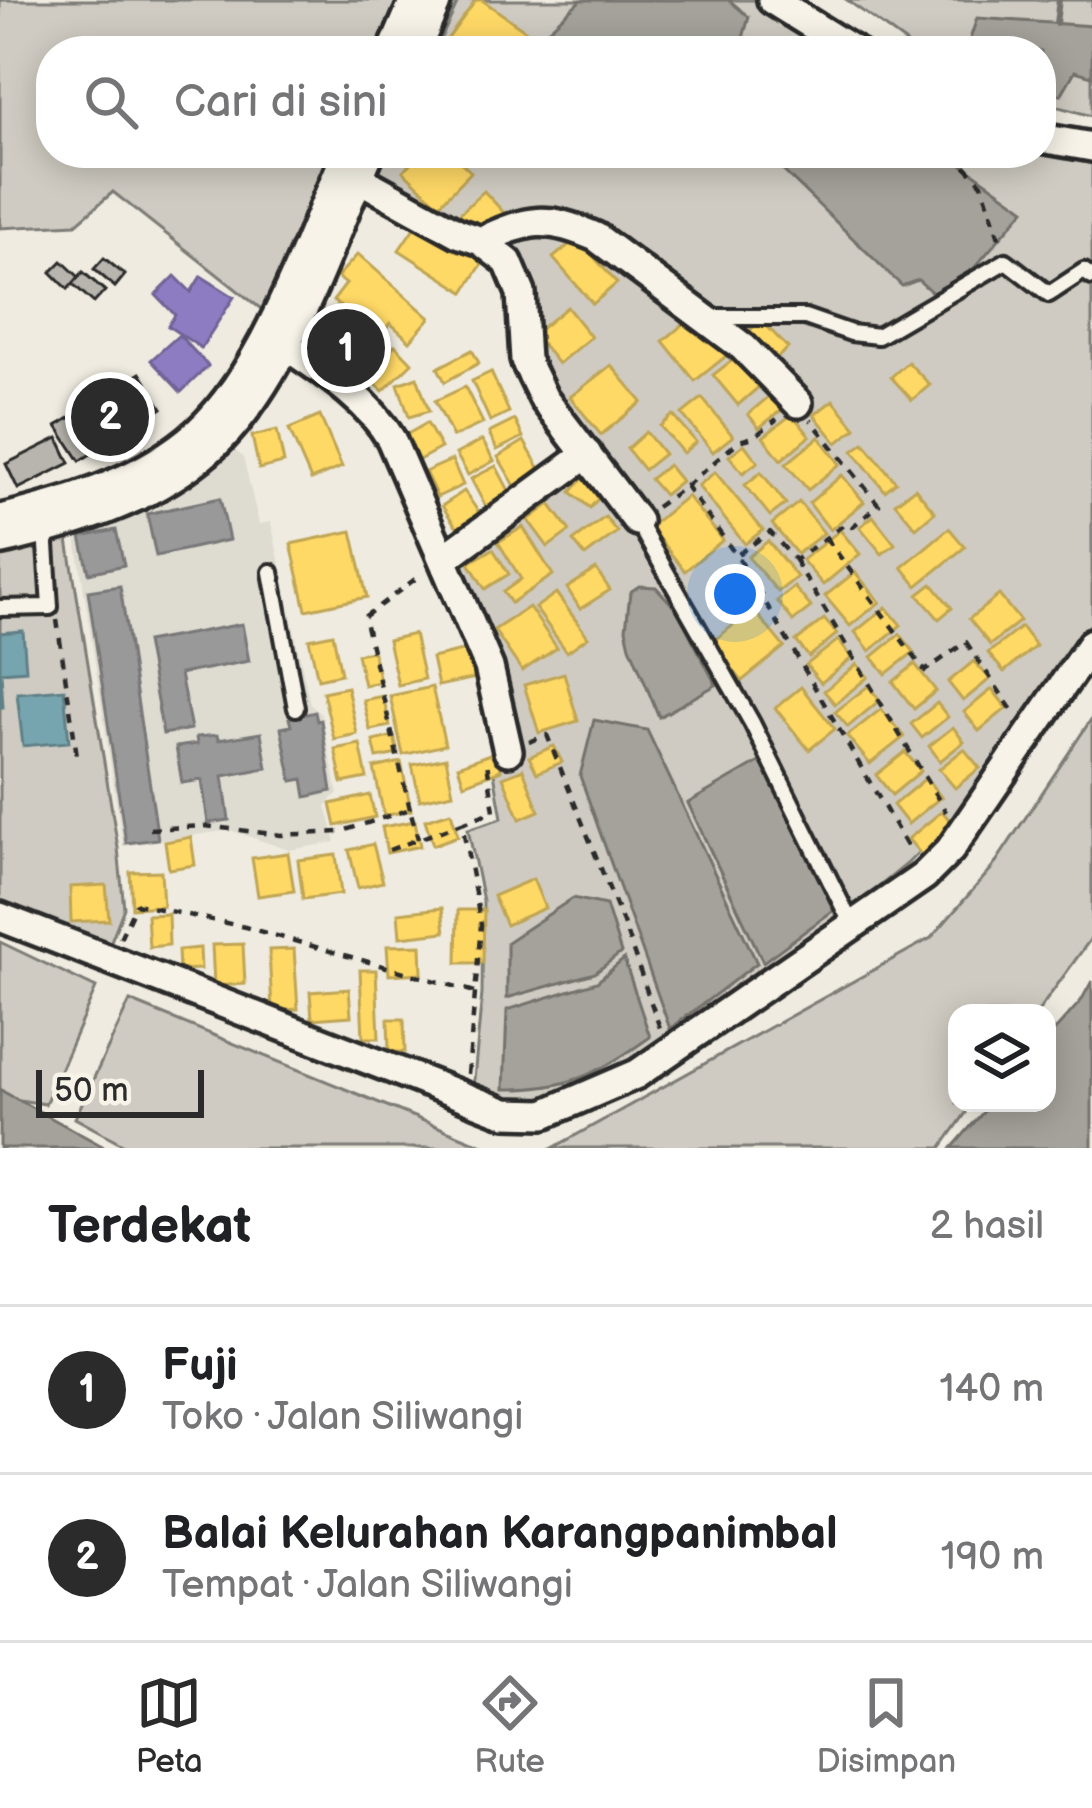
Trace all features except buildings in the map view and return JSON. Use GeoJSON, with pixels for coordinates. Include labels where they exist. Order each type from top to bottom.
{"type":"FeatureCollection","features":[{"type":"Feature","properties":{"kind":"highway"},"geometry":{"type":"LineString","coordinates":[[410,36],[426,0]]}},
{"type":"Feature","properties":{"kind":"highway"},"geometry":{"type":"LineString","coordinates":[[22,525],[123,491],[196,447],[239,402],[276,339],[352,168]]}},
{"type":"Feature","properties":{"kind":"street"},"geometry":{"type":"LineString","coordinates":[[772,0],[830,36]]}},
{"type":"Feature","properties":{"kind":"street"},"geometry":{"type":"LineString","coordinates":[[1056,140],[1092,146]]}},
{"type":"Feature","properties":{"kind":"street"},"geometry":{"type":"LineString","coordinates":[[361,168],[508,262],[520,293],[525,360],[544,399],[637,521]]}},
{"type":"Feature","properties":{"kind":"street"},"geometry":{"type":"LineString","coordinates":[[481,241],[527,221],[568,225],[596,237],[743,347],[798,403]]}},
{"type":"Feature","properties":{"kind":"street"},"geometry":{"type":"LineString","coordinates":[[276,339],[379,418],[445,558],[489,667],[508,751]]}},
{"type":"Feature","properties":{"kind":"street"},"geometry":{"type":"LineString","coordinates":[[445,558],[587,454]]}},
{"type":"Feature","properties":{"kind":"street"},"geometry":{"type":"LineString","coordinates":[[0,917],[506,1113],[544,1114],[638,1075],[924,876],[960,836],[1092,643]]}},
{"type":"Feature","properties":{"kind":"lane"},"geometry":{"type":"LineString","coordinates":[[704,317],[788,315],[878,336],[1006,261],[1049,294],[1084,272],[1092,277]]}},
{"type":"Feature","properties":{"kind":"lane"},"geometry":{"type":"LineString","coordinates":[[637,521],[752,723],[853,927]]}},
{"type":"Feature","properties":{"kind":"lane"},"geometry":{"type":"LineString","coordinates":[[0,608],[50,607],[22,525]]}},
{"type":"Feature","properties":{"kind":"lane"},"geometry":{"type":"LineString","coordinates":[[272,572],[296,708]]}},
{"type":"Feature","properties":{"kind":"path"},"geometry":{"type":"LineString","coordinates":[[967,168],[982,184],[1006,261]]}},
{"type":"Feature","properties":{"kind":"path"},"geometry":{"type":"LineString","coordinates":[[637,521],[739,441],[754,437],[798,403],[879,506],[795,560]]}},
{"type":"Feature","properties":{"kind":"path"},"geometry":{"type":"LineString","coordinates":[[686,486],[737,554],[924,876]]}},
{"type":"Feature","properties":{"kind":"path"},"geometry":{"type":"LineString","coordinates":[[737,554],[770,532],[795,560],[960,836]]}},
{"type":"Feature","properties":{"kind":"path"},"geometry":{"type":"LineString","coordinates":[[826,538],[925,671],[966,642],[1029,736]]}},
{"type":"Feature","properties":{"kind":"path"},"geometry":{"type":"LineString","coordinates":[[418,839],[364,617],[445,558]]}},
{"type":"Feature","properties":{"kind":"path"},"geometry":{"type":"LineString","coordinates":[[62,627],[77,756]]}},
{"type":"Feature","properties":{"kind":"path"},"geometry":{"type":"LineString","coordinates":[[388,850],[494,811],[487,761],[547,735],[668,1053]]}},
{"type":"Feature","properties":{"kind":"path"},"geometry":{"type":"LineString","coordinates":[[151,829],[205,826],[281,835],[340,832],[410,809]]}},
{"type":"Feature","properties":{"kind":"path"},"geometry":{"type":"LineString","coordinates":[[462,823],[481,925],[466,1097]]}},
{"type":"Feature","properties":{"kind":"path"},"geometry":{"type":"LineString","coordinates":[[110,960],[136,904],[245,927],[475,992]]}},
{"type":"Feature","properties":{"kind":"shaded area"},"geometry":{"type":"Polygon","coordinates":[[[0,0],[401,0],[385,36],[36,36],[36,168],[327,168],[265,312],[113,192],[76,224],[0,228],[0,0]]]}},
{"type":"Feature","properties":{"kind":"shaded area"},"geometry":{"type":"Polygon","coordinates":[[[459,0],[758,0],[811,36],[442,36],[459,0]]]}},
{"type":"Feature","properties":{"kind":"shaded area"},"geometry":{"type":"Polygon","coordinates":[[[581,0],[729,0],[749,17],[744,36],[541,36],[581,0]]]}},
{"type":"Feature","properties":{"kind":"shaded area"},"geometry":{"type":"Polygon","coordinates":[[[847,0],[1092,0],[1092,116],[1056,106],[1056,36],[896,36],[847,0]]]}},
{"type":"Feature","properties":{"kind":"shaded area"},"geometry":{"type":"Polygon","coordinates":[[[977,18],[1092,26],[1092,76],[1075,71],[1061,95],[1056,93],[1056,36],[971,36],[977,18]]]}},
{"type":"Feature","properties":{"kind":"shaded area"},"geometry":{"type":"Polygon","coordinates":[[[1056,151],[1092,158],[1092,622],[955,815],[908,863],[846,914],[633,1067],[541,1104],[507,1103],[473,1090],[482,994],[483,901],[468,829],[502,818],[493,767],[516,753],[456,563],[600,457],[553,396],[533,358],[531,294],[376,176],[380,168],[1056,168],[1056,151]]]}},
{"type":"Feature","properties":{"kind":"shaded area"},"geometry":{"type":"Polygon","coordinates":[[[780,168],[967,168],[1025,209],[944,303],[918,280],[902,286],[780,168]]]}},
{"type":"Feature","properties":{"kind":"shaded area"},"geometry":{"type":"Polygon","coordinates":[[[231,447],[243,457],[259,524],[271,522],[310,704],[321,714],[338,793],[326,806],[336,842],[289,850],[230,830],[123,846],[75,532],[138,513],[202,476],[231,447]]]}},
{"type":"Feature","properties":{"kind":"shaded area"},"geometry":{"type":"Polygon","coordinates":[[[66,528],[118,848],[124,908],[109,946],[0,904],[0,542],[66,528]]]}},
{"type":"Feature","properties":{"kind":"shaded area"},"geometry":{"type":"Polygon","coordinates":[[[639,586],[656,587],[677,610],[716,685],[659,717],[626,629],[630,592],[639,586]]]}},
{"type":"Feature","properties":{"kind":"shaded area"},"geometry":{"type":"Polygon","coordinates":[[[1092,718],[1092,937],[1044,1004],[948,1004],[948,1112],[967,1112],[941,1148],[553,1148],[931,938],[992,868],[1092,718]]]}},
{"type":"Feature","properties":{"kind":"shaded area"},"geometry":{"type":"Polygon","coordinates":[[[594,720],[647,730],[757,963],[670,1029],[580,776],[594,720]]]}},
{"type":"Feature","properties":{"kind":"shaded area"},"geometry":{"type":"Polygon","coordinates":[[[761,761],[834,910],[763,962],[688,803],[761,761]]]}},
{"type":"Feature","properties":{"kind":"shaded area"},"geometry":{"type":"Polygon","coordinates":[[[573,898],[606,905],[621,953],[595,973],[507,998],[507,942],[573,898]]]}},
{"type":"Feature","properties":{"kind":"shaded area"},"geometry":{"type":"Polygon","coordinates":[[[0,942],[96,988],[45,1104],[0,1097],[0,942]]]}},
{"type":"Feature","properties":{"kind":"shaded area"},"geometry":{"type":"Polygon","coordinates":[[[624,959],[650,1037],[582,1077],[504,1089],[507,1010],[597,982],[624,959]]]}},
{"type":"Feature","properties":{"kind":"shaded area"},"geometry":{"type":"Polygon","coordinates":[[[1092,981],[1092,1148],[952,1148],[983,1112],[1056,1112],[1056,1029],[1092,981]]]}},
{"type":"Feature","properties":{"kind":"shaded area"},"geometry":{"type":"Polygon","coordinates":[[[130,1001],[490,1148],[130,1148],[75,1118],[130,1001]]]}},
{"type":"Feature","properties":{"kind":"shaded area"},"geometry":{"type":"Polygon","coordinates":[[[0,1089],[4,1092],[106,1148],[0,1148],[0,1089]]]}},
{"type":"Feature","properties":{"kind":"waterway"},"geometry":{"type":"LineString","coordinates":[[1056,23],[1059,0]]}},
{"type":"Feature","properties":{"kind":"place","name":"Fuji"},"geometry":{"type":"Point","coordinates":[346,348]}},
{"type":"Feature","properties":{"kind":"place","name":"Balai Kelurahan Karangpanimbal"},"geometry":{"type":"Point","coordinates":[110,417]}}]}
